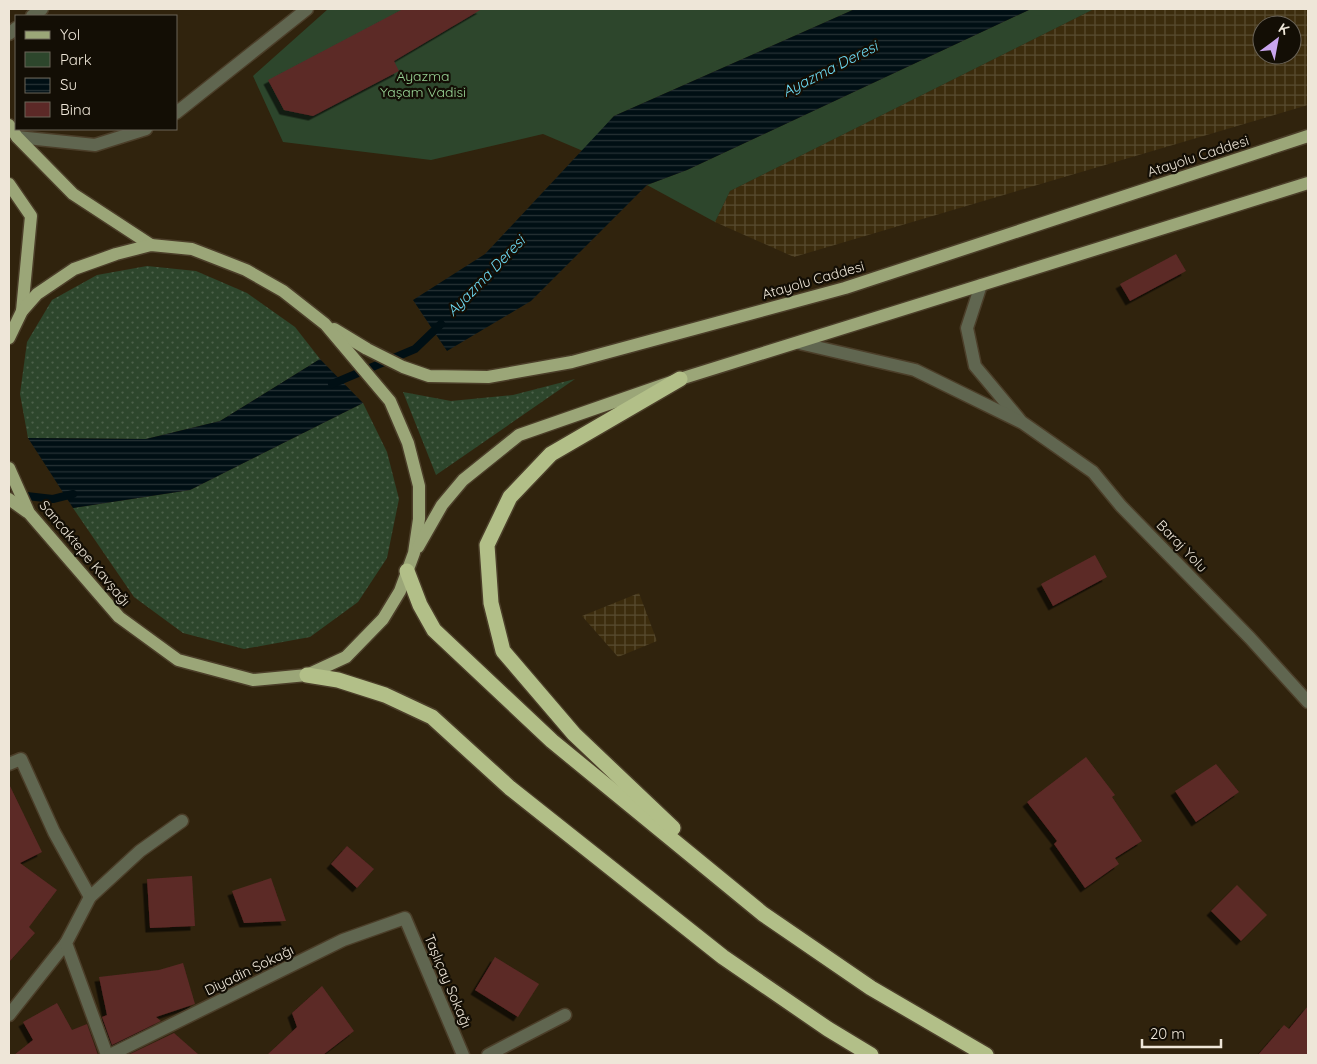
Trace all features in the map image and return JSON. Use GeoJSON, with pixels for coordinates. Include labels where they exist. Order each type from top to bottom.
{"type":"FeatureCollection","features":[{"type":"Feature","properties":{"kind":"highway"},"geometry":{"type":"LineString","coordinates":[[680,378],[551,454],[510,497],[487,545],[491,603],[503,651],[574,734],[763,914]]}},
{"type":"Feature","properties":{"kind":"highway"},"geometry":{"type":"LineString","coordinates":[[408,571],[420,604],[434,630],[552,741],[763,914],[871,988],[986,1055]]}},
{"type":"Feature","properties":{"kind":"highway"},"geometry":{"type":"LineString","coordinates":[[307,675],[347,683],[385,695],[432,717],[510,788],[723,957],[828,1029],[871,1055]]}},
{"type":"Feature","properties":{"kind":"main road"},"geometry":{"type":"LineString","coordinates":[[9,125],[17,137],[73,194],[151,245]]}},
{"type":"Feature","properties":{"kind":"main road","name":"Atayolu Caddesi"},"geometry":{"type":"LineString","coordinates":[[325,324],[367,349],[403,367],[429,376],[488,377],[572,362],[845,288],[1308,136]]}},
{"type":"Feature","properties":{"kind":"main road"},"geometry":{"type":"LineString","coordinates":[[414,553],[442,505],[463,480],[519,435],[680,378],[799,343],[1308,183]]}},
{"type":"Feature","properties":{"kind":"main road"},"geometry":{"type":"LineString","coordinates":[[9,184],[31,216],[22,311]]}},
{"type":"Feature","properties":{"kind":"main road","name":"Sancaktepe Kavşağı"},"geometry":{"type":"LineString","coordinates":[[9,338],[22,311],[37,294],[74,269],[151,245],[192,249],[246,270],[283,291],[325,324],[390,402],[408,443],[419,486],[419,519],[414,553],[400,591],[383,619],[346,657],[307,675],[253,680],[178,660],[119,617],[29,513],[9,468]]}},
{"type":"Feature","properties":{"kind":"main road"},"geometry":{"type":"LineString","coordinates":[[9,498],[29,513]]}},
{"type":"Feature","properties":{"kind":"street"},"geometry":{"type":"LineString","coordinates":[[178,112],[306,9]]}},
{"type":"Feature","properties":{"kind":"street"},"geometry":{"type":"LineString","coordinates":[[17,137],[95,145],[143,130]]}},
{"type":"Feature","properties":{"kind":"street","name":"Baraj Yolu"},"geometry":{"type":"LineString","coordinates":[[981,285],[967,328],[975,366],[1023,423]]}},
{"type":"Feature","properties":{"kind":"street","name":"Baraj Yolu"},"geometry":{"type":"LineString","coordinates":[[799,343],[915,370],[1023,423],[1093,472],[1121,506],[1250,638],[1308,702]]}},
{"type":"Feature","properties":{"kind":"street"},"geometry":{"type":"LineString","coordinates":[[9,764],[21,759],[54,832],[90,898]]}},
{"type":"Feature","properties":{"kind":"street"},"geometry":{"type":"LineString","coordinates":[[9,1015],[66,944],[90,898],[140,851],[182,821]]}},
{"type":"Feature","properties":{"kind":"street","name":"Diyadin Sokağı"},"geometry":{"type":"LineString","coordinates":[[108,1055],[343,940],[405,918]]}},
{"type":"Feature","properties":{"kind":"street","name":"Taşlıçay Sokağı"},"geometry":{"type":"LineString","coordinates":[[405,918],[463,1055]]}},
{"type":"Feature","properties":{"kind":"street"},"geometry":{"type":"LineString","coordinates":[[66,944],[108,1055]]}},
{"type":"Feature","properties":{"kind":"street"},"geometry":{"type":"LineString","coordinates":[[488,1055],[565,1015]]}},
{"type":"Feature","properties":{"kind":"shaded area"},"geometry":{"type":"Polygon","coordinates":[[[1094,9],[1308,9],[1308,105],[794,257],[715,222],[730,191],[1094,9]]]}},
{"type":"Feature","properties":{"kind":"shaded area"},"geometry":{"type":"Polygon","coordinates":[[[639,593],[657,641],[618,657],[582,616],[639,593]]]}},
{"type":"Feature","properties":{"kind":"green space","name":"Ayazma Yaşam Vadisi"},"geometry":{"type":"Polygon","coordinates":[[[328,9],[855,9],[614,116],[583,151],[543,134],[431,160],[283,142],[253,76],[328,9]]]}},
{"type":"Feature","properties":{"kind":"green space"},"geometry":{"type":"Polygon","coordinates":[[[1031,9],[1094,9],[730,191],[715,222],[647,185],[687,170],[1031,9]]]}},
{"type":"Feature","properties":{"kind":"green space"},"geometry":{"type":"Polygon","coordinates":[[[147,266],[196,271],[247,293],[295,327],[320,359],[220,421],[146,439],[28,438],[20,394],[27,342],[52,300],[97,275],[147,266]]]}},
{"type":"Feature","properties":{"kind":"green space"},"geometry":{"type":"Polygon","coordinates":[[[575,379],[436,475],[403,392],[451,401],[513,395],[575,379]]]}},
{"type":"Feature","properties":{"kind":"green space"},"geometry":{"type":"Polygon","coordinates":[[[363,403],[387,452],[399,499],[387,558],[358,602],[310,637],[244,649],[183,633],[134,597],[73,508],[190,490],[363,403]]]}},
{"type":"Feature","properties":{"kind":"water"},"geometry":{"type":"Polygon","coordinates":[[[855,9],[1031,9],[687,170],[647,185],[531,301],[447,351],[413,300],[485,254],[614,116],[855,9]]]}},
{"type":"Feature","properties":{"kind":"water"},"geometry":{"type":"Polygon","coordinates":[[[320,359],[363,403],[190,490],[73,508],[28,438],[146,439],[220,421],[320,359]]]}},
{"type":"Feature","properties":{"kind":"building"},"geometry":{"type":"Polygon","coordinates":[[[403,9],[482,9],[394,61],[399,71],[313,116],[284,110],[268,80],[403,9]]]}},
{"type":"Feature","properties":{"kind":"building"},"geometry":{"type":"Polygon","coordinates":[[[1176,254],[1186,271],[1130,301],[1120,284],[1176,254]]]}},
{"type":"Feature","properties":{"kind":"building"},"geometry":{"type":"Polygon","coordinates":[[[1095,555],[1107,577],[1053,606],[1041,584],[1095,555]]]}},
{"type":"Feature","properties":{"kind":"building"},"geometry":{"type":"Polygon","coordinates":[[[1086,757],[1115,795],[1112,797],[1142,841],[1115,858],[1119,864],[1085,888],[1054,844],[1057,841],[1027,802],[1086,757]]]}},
{"type":"Feature","properties":{"kind":"building"},"geometry":{"type":"Polygon","coordinates":[[[1216,764],[1239,792],[1196,822],[1175,791],[1216,764]]]}},
{"type":"Feature","properties":{"kind":"building"},"geometry":{"type":"Polygon","coordinates":[[[9,784],[42,852],[20,863],[57,890],[29,927],[35,933],[9,962],[9,784]]]}},
{"type":"Feature","properties":{"kind":"building"},"geometry":{"type":"Polygon","coordinates":[[[347,846],[374,869],[357,888],[331,864],[347,846]]]}},
{"type":"Feature","properties":{"kind":"building"},"geometry":{"type":"Polygon","coordinates":[[[192,876],[195,926],[150,928],[147,879],[192,876]]]}},
{"type":"Feature","properties":{"kind":"building"},"geometry":{"type":"Polygon","coordinates":[[[271,878],[286,921],[244,923],[232,891],[271,878]]]}},
{"type":"Feature","properties":{"kind":"building"},"geometry":{"type":"Polygon","coordinates":[[[1237,885],[1267,915],[1241,941],[1211,911],[1237,885]]]}},
{"type":"Feature","properties":{"kind":"building"},"geometry":{"type":"Polygon","coordinates":[[[495,957],[539,984],[518,1017],[475,990],[495,957]]]}},
{"type":"Feature","properties":{"kind":"building"},"geometry":{"type":"Polygon","coordinates":[[[183,963],[195,1004],[156,1017],[161,1021],[112,1045],[102,1017],[107,1015],[99,977],[159,970],[183,963]]]}},
{"type":"Feature","properties":{"kind":"building"},"geometry":{"type":"Polygon","coordinates":[[[322,986],[354,1031],[323,1055],[267,1055],[297,1027],[292,1013],[322,986]]]}},
{"type":"Feature","properties":{"kind":"building"},"geometry":{"type":"Polygon","coordinates":[[[57,1003],[72,1030],[87,1024],[98,1055],[14,1055],[33,1040],[23,1022],[57,1003]]]}},
{"type":"Feature","properties":{"kind":"building"},"geometry":{"type":"Polygon","coordinates":[[[1308,1006],[1308,1055],[1258,1055],[1284,1025],[1289,1029],[1308,1006]]]}},
{"type":"Feature","properties":{"kind":"building"},"geometry":{"type":"Polygon","coordinates":[[[174,1033],[199,1055],[128,1055],[174,1033]]]}},
{"type":"Feature","properties":{"kind":"waterway","name":"Ayazma Deresi"},"geometry":{"type":"LineString","coordinates":[[332,384],[415,349],[441,324]]}},
{"type":"Feature","properties":{"kind":"waterway","name":"Ayazma Deresi"},"geometry":{"type":"LineString","coordinates":[[18,495],[53,499],[73,494]]}}]}
